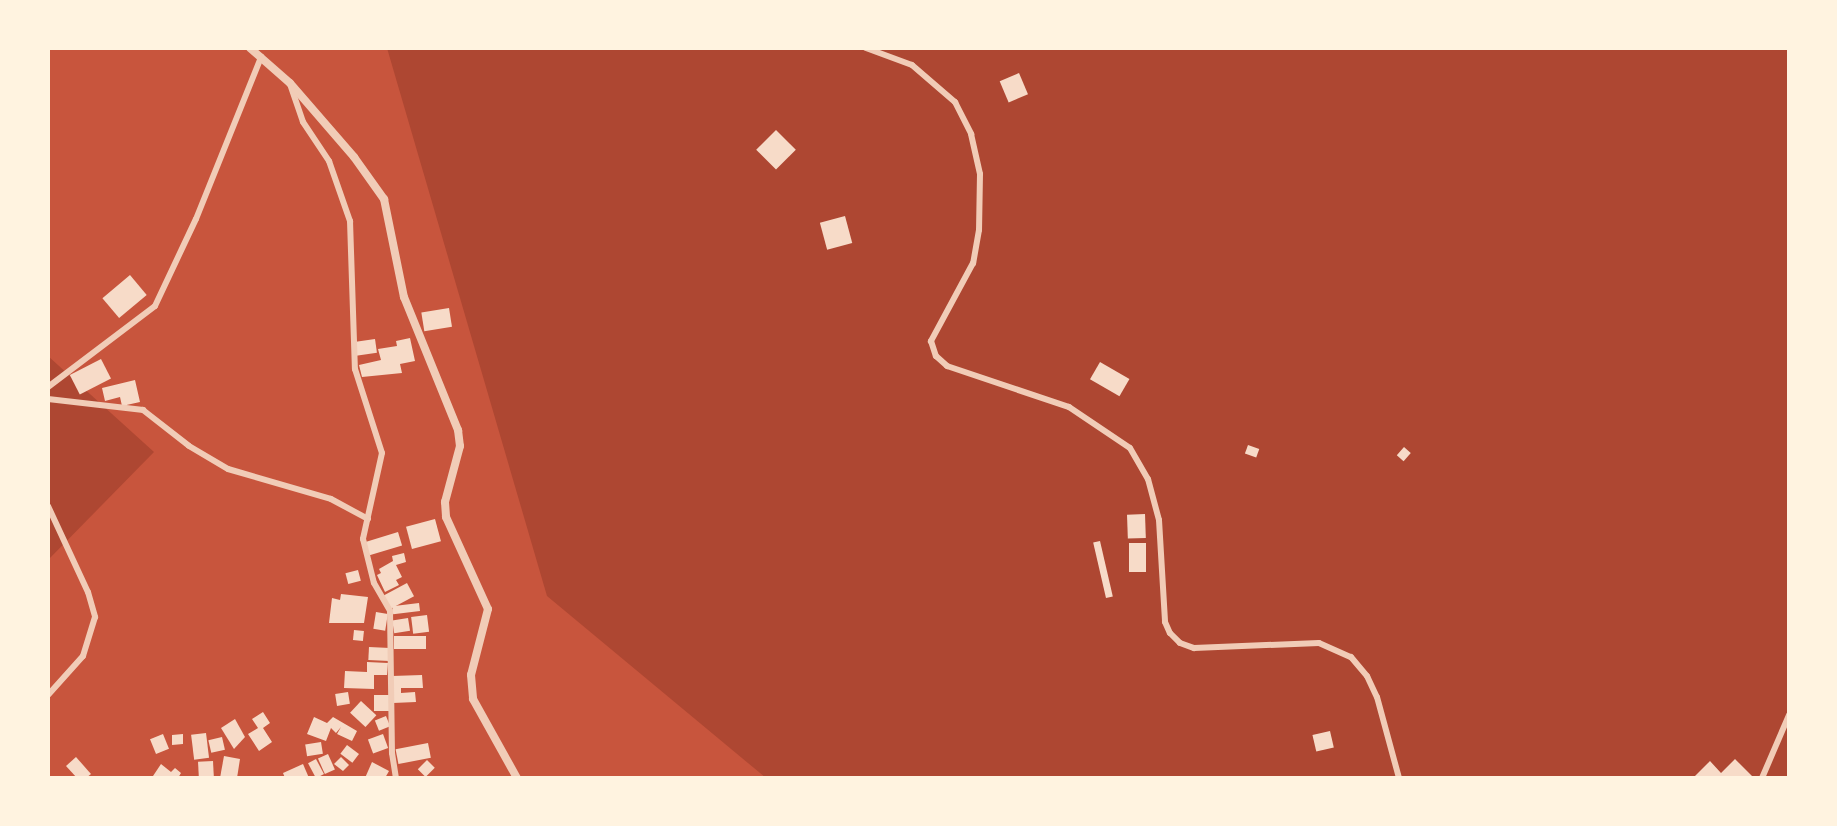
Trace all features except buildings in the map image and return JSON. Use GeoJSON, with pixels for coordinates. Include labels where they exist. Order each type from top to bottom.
{"type":"FeatureCollection","features":[{"type":"Feature","properties":{"kind":"street"},"geometry":{"type":"LineString","coordinates":[[250,48],[290,83],[375,184],[387,209],[404,297],[458,430],[460,446],[445,502],[446,517],[488,609],[471,675],[473,699],[517,778]]}},
{"type":"Feature","properties":{"kind":"street"},"geometry":{"type":"LineString","coordinates":[[866,48],[912,65],[955,102],[971,134],[980,174],[980,230],[973,263],[931,340],[936,356],[947,366],[1069,407],[1130,448],[1148,478],[1159,520],[1165,621],[1170,633],[1180,643],[1194,648],[1319,643],[1351,657],[1368,676],[1377,697],[1399,778]]}},
{"type":"Feature","properties":{"kind":"street"},"geometry":{"type":"LineString","coordinates":[[48,387],[154,306],[196,219],[261,57]]}},
{"type":"Feature","properties":{"kind":"street"},"geometry":{"type":"LineString","coordinates":[[290,83],[303,122],[329,161],[350,220],[355,369],[382,453],[363,539],[370,569],[390,611],[392,753],[396,778]]}},
{"type":"Feature","properties":{"kind":"street"},"geometry":{"type":"LineString","coordinates":[[48,399],[143,410],[189,446],[228,470],[322,496],[368,519]]}},
{"type":"Feature","properties":{"kind":"street"},"geometry":{"type":"LineString","coordinates":[[48,506],[88,592],[95,617],[83,656],[48,695]]}},
{"type":"Feature","properties":{"kind":"street"},"geometry":{"type":"LineString","coordinates":[[1762,778],[1789,715]]}},
{"type":"Feature","properties":{"kind":"shaded area"},"geometry":{"type":"Polygon","coordinates":[[[387,48],[1789,48],[1789,778],[766,778],[547,596],[387,48]]]}},
{"type":"Feature","properties":{"kind":"shaded area"},"geometry":{"type":"Polygon","coordinates":[[[48,356],[154,452],[48,560],[48,356]]]}}]}
